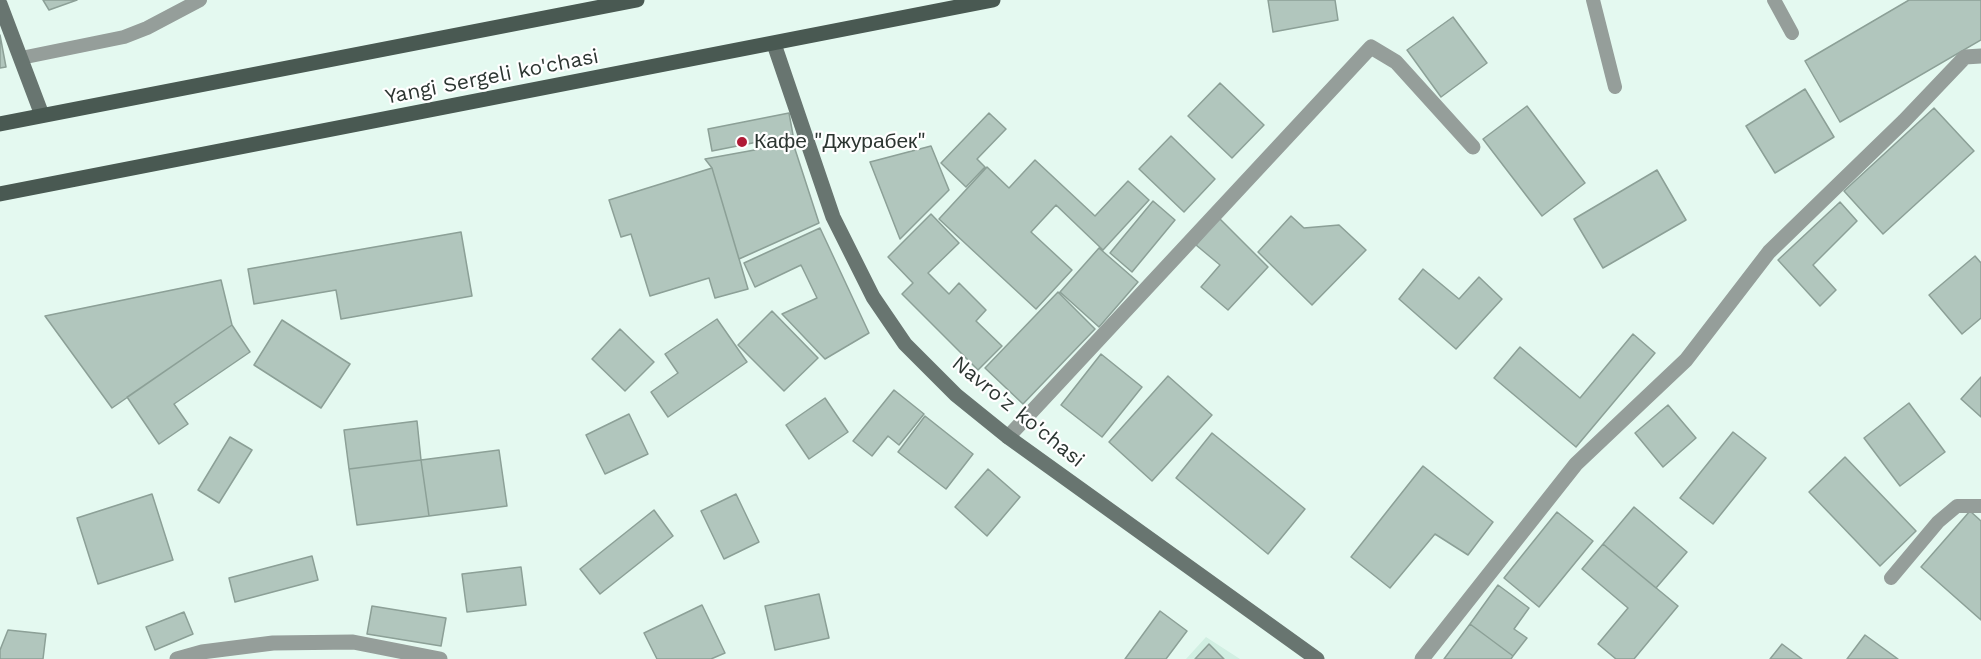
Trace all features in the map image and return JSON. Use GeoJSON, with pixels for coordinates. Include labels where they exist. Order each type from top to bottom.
{"type":"FeatureCollection","features":[{"type":"Feature","properties":{"kind":"main road"},"geometry":{"type":"LineString","coordinates":[[0,124],[637,0]]}},
{"type":"Feature","properties":{"kind":"main road","name":"Yangi Sergeli ko'chasi"},"geometry":{"type":"LineString","coordinates":[[0,194],[993,0]]}},
{"type":"Feature","properties":{"kind":"street"},"geometry":{"type":"LineString","coordinates":[[0,4],[42,116]]}},
{"type":"Feature","properties":{"kind":"street","name":"Navro'z ko'chasi"},"geometry":{"type":"LineString","coordinates":[[774,44],[832,217],[873,297],[905,344],[956,395],[1008,437],[1317,659]]}},
{"type":"Feature","properties":{"kind":"street"},"geometry":{"type":"LineString","coordinates":[[1008,437],[1371,47],[1396,62],[1473,147]]}},
{"type":"Feature","properties":{"kind":"street"},"geometry":{"type":"LineString","coordinates":[[1422,659],[1576,464],[1686,360],[1769,252],[1905,121],[1965,57],[1981,56]]}},
{"type":"Feature","properties":{"kind":"street"},"geometry":{"type":"LineString","coordinates":[[177,659],[273,643],[353,642],[440,659]]}},
{"type":"Feature","properties":{"kind":"lane"},"geometry":{"type":"LineString","coordinates":[[21,58],[124,37],[147,28],[200,0]]}},
{"type":"Feature","properties":{"kind":"lane"},"geometry":{"type":"LineString","coordinates":[[1593,0],[1615,87]]}},
{"type":"Feature","properties":{"kind":"lane"},"geometry":{"type":"LineString","coordinates":[[1774,0],[1792,33]]}},
{"type":"Feature","properties":{"kind":"lane"},"geometry":{"type":"LineString","coordinates":[[1891,578],[1938,522],[1957,506],[1981,506]]}},
{"type":"Feature","properties":{"kind":"shaded area"},"geometry":{"type":"Polygon","coordinates":[[[1206,637],[1240,659],[1186,659],[1206,637]]]}},
{"type":"Feature","properties":{"kind":"building"},"geometry":{"type":"Polygon","coordinates":[[[43,0],[77,0],[49,10],[43,0]]]}},
{"type":"Feature","properties":{"kind":"building"},"geometry":{"type":"Polygon","coordinates":[[[1268,0],[1335,0],[1338,20],[1273,32],[1268,0]]]}},
{"type":"Feature","properties":{"kind":"building"},"geometry":{"type":"Polygon","coordinates":[[[1909,0],[1981,0],[1981,40],[1840,122],[1805,61],[1909,0]]]}},
{"type":"Feature","properties":{"kind":"building"},"geometry":{"type":"Polygon","coordinates":[[[1453,17],[1487,63],[1441,97],[1407,50],[1453,17]]]}},
{"type":"Feature","properties":{"kind":"building"},"geometry":{"type":"Polygon","coordinates":[[[0,35],[6,67],[0,68],[0,35]]]}},
{"type":"Feature","properties":{"kind":"building"},"geometry":{"type":"Polygon","coordinates":[[[1220,83],[1264,125],[1232,158],[1188,116],[1220,83]]]}},
{"type":"Feature","properties":{"kind":"building"},"geometry":{"type":"Polygon","coordinates":[[[1805,89],[1834,137],[1775,173],[1746,126],[1805,89]]]}},
{"type":"Feature","properties":{"kind":"building"},"geometry":{"type":"Polygon","coordinates":[[[1527,106],[1585,183],[1542,216],[1483,139],[1527,106]]]}},
{"type":"Feature","properties":{"kind":"building"},"geometry":{"type":"Polygon","coordinates":[[[1934,108],[1974,151],[1883,234],[1844,191],[1934,108]]]}},
{"type":"Feature","properties":{"kind":"building"},"geometry":{"type":"Polygon","coordinates":[[[789,113],[793,135],[712,151],[708,129],[789,113]]]}},
{"type":"Feature","properties":{"kind":"building"},"geometry":{"type":"Polygon","coordinates":[[[989,113],[1006,129],[977,159],[985,167],[966,187],[941,163],[989,113]]]}},
{"type":"Feature","properties":{"kind":"building"},"geometry":{"type":"Polygon","coordinates":[[[1171,136],[1215,179],[1184,212],[1139,169],[1171,136]]]}},
{"type":"Feature","properties":{"kind":"building"},"geometry":{"type":"Polygon","coordinates":[[[793,143],[819,223],[739,259],[712,168],[705,159],[793,143]]]}},
{"type":"Feature","properties":{"kind":"building"},"geometry":{"type":"Polygon","coordinates":[[[931,146],[949,190],[900,239],[870,162],[931,146]]]}},
{"type":"Feature","properties":{"kind":"building"},"geometry":{"type":"Polygon","coordinates":[[[1035,160],[1095,216],[1128,181],[1149,200],[1103,250],[1056,205],[1031,232],[1072,270],[1036,309],[939,219],[987,167],[1009,188],[1035,160]]]}},
{"type":"Feature","properties":{"kind":"building"},"geometry":{"type":"Polygon","coordinates":[[[712,168],[748,289],[715,298],[709,278],[650,296],[631,234],[621,237],[609,200],[712,168]]]}},
{"type":"Feature","properties":{"kind":"building"},"geometry":{"type":"Polygon","coordinates":[[[1657,170],[1686,220],[1603,268],[1574,219],[1657,170]]]}},
{"type":"Feature","properties":{"kind":"building"},"geometry":{"type":"Polygon","coordinates":[[[1153,201],[1175,220],[1132,272],[1110,253],[1153,201]]]}},
{"type":"Feature","properties":{"kind":"building"},"geometry":{"type":"Polygon","coordinates":[[[1840,202],[1857,221],[1813,265],[1836,290],[1820,306],[1778,260],[1840,202]]]}},
{"type":"Feature","properties":{"kind":"building"},"geometry":{"type":"Polygon","coordinates":[[[931,214],[959,243],[928,273],[949,294],[959,283],[986,310],[976,321],[1002,346],[978,370],[902,294],[913,283],[888,257],[931,214]]]}},
{"type":"Feature","properties":{"kind":"building"},"geometry":{"type":"Polygon","coordinates":[[[1291,216],[1304,228],[1339,225],[1366,250],[1312,305],[1258,252],[1291,216]]]}},
{"type":"Feature","properties":{"kind":"building"},"geometry":{"type":"Polygon","coordinates":[[[1219,218],[1268,267],[1228,310],[1201,287],[1220,265],[1196,245],[1219,218]]]}},
{"type":"Feature","properties":{"kind":"building"},"geometry":{"type":"Polygon","coordinates":[[[820,228],[869,333],[825,359],[782,314],[817,298],[801,265],[755,287],[744,263],[820,228]]]}},
{"type":"Feature","properties":{"kind":"building"},"geometry":{"type":"Polygon","coordinates":[[[461,232],[472,296],[341,319],[336,290],[254,304],[248,269],[461,232]]]}},
{"type":"Feature","properties":{"kind":"building"},"geometry":{"type":"Polygon","coordinates":[[[1099,248],[1138,282],[1099,327],[1060,292],[1099,248]]]}},
{"type":"Feature","properties":{"kind":"building"},"geometry":{"type":"Polygon","coordinates":[[[1975,256],[1981,263],[1981,318],[1962,334],[1929,295],[1975,256]]]}},
{"type":"Feature","properties":{"kind":"building"},"geometry":{"type":"Polygon","coordinates":[[[1423,269],[1459,299],[1479,277],[1502,299],[1456,349],[1399,299],[1423,269]]]}},
{"type":"Feature","properties":{"kind":"building"},"geometry":{"type":"Polygon","coordinates":[[[221,280],[232,325],[112,408],[45,316],[221,280]]]}},
{"type":"Feature","properties":{"kind":"building"},"geometry":{"type":"Polygon","coordinates":[[[1058,292],[1095,329],[1023,404],[985,368],[1058,292]]]}},
{"type":"Feature","properties":{"kind":"building"},"geometry":{"type":"Polygon","coordinates":[[[772,311],[818,358],[784,391],[738,345],[772,311]]]}},
{"type":"Feature","properties":{"kind":"building"},"geometry":{"type":"Polygon","coordinates":[[[717,319],[747,362],[668,417],[651,392],[678,373],[665,354],[717,319]]]}},
{"type":"Feature","properties":{"kind":"building"},"geometry":{"type":"Polygon","coordinates":[[[282,320],[350,364],[321,408],[254,365],[282,320]]]}},
{"type":"Feature","properties":{"kind":"building"},"geometry":{"type":"Polygon","coordinates":[[[232,325],[250,352],[174,404],[188,424],[159,444],[127,397],[232,325]]]}},
{"type":"Feature","properties":{"kind":"building"},"geometry":{"type":"Polygon","coordinates":[[[620,329],[654,362],[625,391],[592,359],[620,329]]]}},
{"type":"Feature","properties":{"kind":"building"},"geometry":{"type":"Polygon","coordinates":[[[1633,334],[1655,353],[1576,447],[1494,378],[1520,347],[1580,398],[1633,334]]]}},
{"type":"Feature","properties":{"kind":"building"},"geometry":{"type":"Polygon","coordinates":[[[1101,354],[1142,387],[1102,437],[1061,405],[1101,354]]]}},
{"type":"Feature","properties":{"kind":"building"},"geometry":{"type":"Polygon","coordinates":[[[1168,376],[1212,415],[1152,481],[1109,442],[1168,376]]]}},
{"type":"Feature","properties":{"kind":"building"},"geometry":{"type":"Polygon","coordinates":[[[1981,377],[1981,417],[1961,399],[1981,377]]]}},
{"type":"Feature","properties":{"kind":"building"},"geometry":{"type":"Polygon","coordinates":[[[894,390],[924,414],[899,445],[888,436],[872,456],[853,441],[894,390]]]}},
{"type":"Feature","properties":{"kind":"building"},"geometry":{"type":"Polygon","coordinates":[[[825,398],[848,432],[809,459],[786,425],[825,398]]]}},
{"type":"Feature","properties":{"kind":"building"},"geometry":{"type":"Polygon","coordinates":[[[1909,403],[1945,452],[1900,486],[1864,438],[1909,403]]]}},
{"type":"Feature","properties":{"kind":"building"},"geometry":{"type":"Polygon","coordinates":[[[1668,405],[1696,438],[1663,467],[1635,433],[1668,405]]]}},
{"type":"Feature","properties":{"kind":"building"},"geometry":{"type":"Polygon","coordinates":[[[629,414],[648,454],[605,474],[586,435],[629,414]]]}},
{"type":"Feature","properties":{"kind":"building"},"geometry":{"type":"Polygon","coordinates":[[[925,416],[973,454],[946,489],[898,452],[925,416]]]}},
{"type":"Feature","properties":{"kind":"building"},"geometry":{"type":"Polygon","coordinates":[[[417,421],[421,460],[349,469],[344,430],[417,421]]]}},
{"type":"Feature","properties":{"kind":"building"},"geometry":{"type":"Polygon","coordinates":[[[1733,432],[1766,458],[1713,524],[1680,498],[1733,432]]]}},
{"type":"Feature","properties":{"kind":"building"},"geometry":{"type":"Polygon","coordinates":[[[1212,433],[1305,509],[1268,554],[1176,478],[1212,433]]]}},
{"type":"Feature","properties":{"kind":"building"},"geometry":{"type":"Polygon","coordinates":[[[230,437],[252,450],[219,503],[198,490],[230,437]]]}},
{"type":"Feature","properties":{"kind":"building"},"geometry":{"type":"Polygon","coordinates":[[[499,450],[507,506],[429,516],[421,460],[499,450]]]}},
{"type":"Feature","properties":{"kind":"building"},"geometry":{"type":"Polygon","coordinates":[[[1845,457],[1916,531],[1880,566],[1809,492],[1845,457]]]}},
{"type":"Feature","properties":{"kind":"building"},"geometry":{"type":"Polygon","coordinates":[[[421,460],[429,516],[357,525],[349,469],[421,460]]]}},
{"type":"Feature","properties":{"kind":"building"},"geometry":{"type":"Polygon","coordinates":[[[1423,466],[1493,522],[1468,555],[1435,534],[1390,588],[1351,557],[1423,466]]]}},
{"type":"Feature","properties":{"kind":"building"},"geometry":{"type":"Polygon","coordinates":[[[988,469],[1020,497],[987,536],[955,507],[988,469]]]}},
{"type":"Feature","properties":{"kind":"building"},"geometry":{"type":"Polygon","coordinates":[[[152,494],[173,560],[98,584],[77,518],[152,494]]]}},
{"type":"Feature","properties":{"kind":"building"},"geometry":{"type":"Polygon","coordinates":[[[736,494],[759,542],[724,559],[701,511],[736,494]]]}},
{"type":"Feature","properties":{"kind":"building"},"geometry":{"type":"Polygon","coordinates":[[[1634,507],[1687,552],[1656,588],[1603,544],[1634,507]]]}},
{"type":"Feature","properties":{"kind":"building"},"geometry":{"type":"Polygon","coordinates":[[[654,510],[673,536],[600,594],[580,569],[654,510]]]}},
{"type":"Feature","properties":{"kind":"building"},"geometry":{"type":"Polygon","coordinates":[[[1970,511],[1981,521],[1981,620],[1921,567],[1970,511]]]}},
{"type":"Feature","properties":{"kind":"building"},"geometry":{"type":"Polygon","coordinates":[[[1557,512],[1593,541],[1539,607],[1504,578],[1557,512]]]}},
{"type":"Feature","properties":{"kind":"building"},"geometry":{"type":"Polygon","coordinates":[[[1603,544],[1678,606],[1634,659],[1616,659],[1598,644],[1628,608],[1582,569],[1603,544]]]}},
{"type":"Feature","properties":{"kind":"building"},"geometry":{"type":"Polygon","coordinates":[[[312,556],[318,580],[235,602],[229,578],[312,556]]]}},
{"type":"Feature","properties":{"kind":"building"},"geometry":{"type":"Polygon","coordinates":[[[521,567],[526,605],[467,612],[462,574],[521,567]]]}},
{"type":"Feature","properties":{"kind":"building"},"geometry":{"type":"Polygon","coordinates":[[[1498,585],[1529,608],[1514,629],[1527,638],[1513,656],[1470,624],[1498,585]]]}},
{"type":"Feature","properties":{"kind":"building"},"geometry":{"type":"Polygon","coordinates":[[[819,594],[829,638],[775,650],[765,606],[819,594]]]}},
{"type":"Feature","properties":{"kind":"building"},"geometry":{"type":"Polygon","coordinates":[[[702,605],[725,653],[711,659],[657,659],[644,633],[702,605]]]}},
{"type":"Feature","properties":{"kind":"building"},"geometry":{"type":"Polygon","coordinates":[[[372,606],[446,618],[441,646],[367,634],[372,606]]]}},
{"type":"Feature","properties":{"kind":"building"},"geometry":{"type":"Polygon","coordinates":[[[1160,611],[1187,631],[1166,659],[1125,659],[1160,611]]]}},
{"type":"Feature","properties":{"kind":"building"},"geometry":{"type":"Polygon","coordinates":[[[184,612],[193,634],[155,650],[146,627],[184,612]]]}},
{"type":"Feature","properties":{"kind":"building"},"geometry":{"type":"Polygon","coordinates":[[[1470,624],[1513,656],[1511,659],[1444,659],[1470,624]]]}},
{"type":"Feature","properties":{"kind":"building"},"geometry":{"type":"Polygon","coordinates":[[[8,630],[46,634],[43,659],[0,659],[0,650],[8,630]]]}},
{"type":"Feature","properties":{"kind":"building"},"geometry":{"type":"Polygon","coordinates":[[[1865,635],[1898,659],[1847,659],[1865,635]]]}},
{"type":"Feature","properties":{"kind":"building"},"geometry":{"type":"Polygon","coordinates":[[[1209,644],[1224,659],[1195,659],[1209,644]]]}},
{"type":"Feature","properties":{"kind":"building"},"geometry":{"type":"Polygon","coordinates":[[[1782,644],[1802,659],[1770,659],[1782,644]]]}},
{"type":"Feature","properties":{"kind":"place","name":"Кафе \"Джурабек\""},"geometry":{"type":"Point","coordinates":[742,142]}}]}
